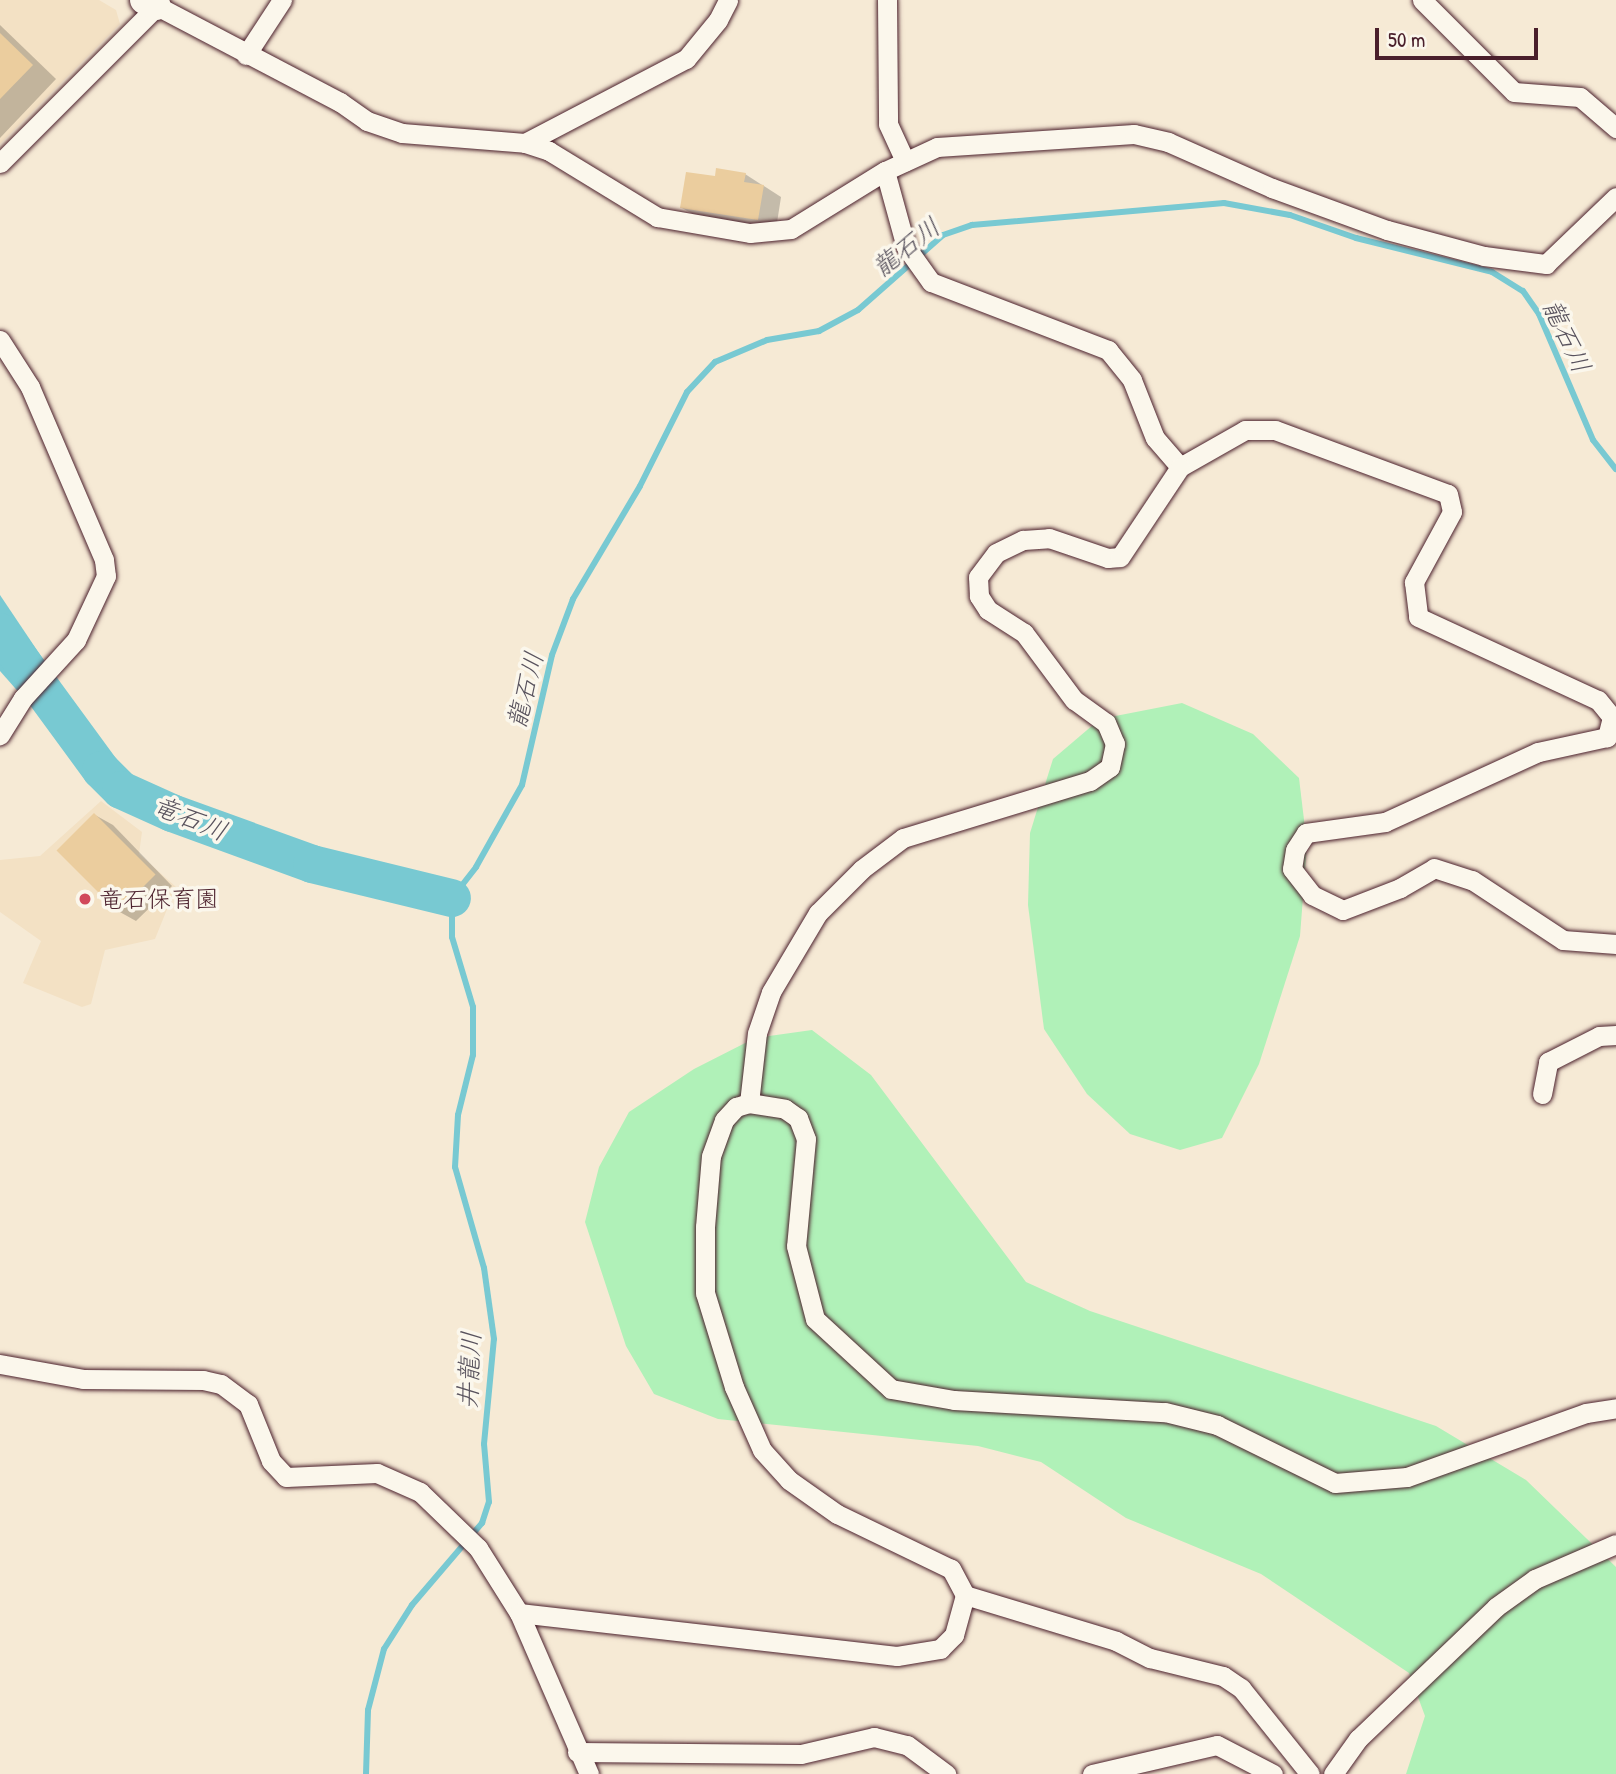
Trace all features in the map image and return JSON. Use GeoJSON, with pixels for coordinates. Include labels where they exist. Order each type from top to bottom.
{"type":"FeatureCollection","features":[{"type":"Feature","properties":{"kind":"street"},"geometry":{"type":"LineString","coordinates":[[246,55],[282,0]]}},
{"type":"Feature","properties":{"kind":"street"},"geometry":{"type":"LineString","coordinates":[[525,143],[686,59],[718,20],[728,0]]}},
{"type":"Feature","properties":{"kind":"street"},"geometry":{"type":"LineString","coordinates":[[887,0],[888,124],[905,161]]}},
{"type":"Feature","properties":{"kind":"street"},"geometry":{"type":"LineString","coordinates":[[1422,0],[1514,92],[1580,97],[1616,128]]}},
{"type":"Feature","properties":{"kind":"street"},"geometry":{"type":"LineString","coordinates":[[0,163],[153,2],[246,55],[340,102],[367,121],[402,133],[525,143],[549,151],[657,217],[750,233],[791,229],[885,170],[937,147],[1134,134],[1168,142],[1272,188],[1387,230],[1484,256],[1546,264],[1616,197]]}},
{"type":"Feature","properties":{"kind":"street"},"geometry":{"type":"LineString","coordinates":[[885,170],[909,252],[931,282],[1108,350],[1132,380],[1155,438],[1180,467]]}},
{"type":"Feature","properties":{"kind":"street"},"geometry":{"type":"LineString","coordinates":[[0,340],[30,387],[104,559],[106,576],[98,599],[66,654],[23,698],[0,735]]}},
{"type":"Feature","properties":{"kind":"street"},"geometry":{"type":"LineString","coordinates":[[750,1102],[757,1033],[771,992],[818,913],[862,869],[903,838],[1090,781],[1110,767],[1115,744],[1106,723],[1074,700],[1024,633],[988,610],[979,596],[978,577],[996,553],[1023,540],[1049,538],[1108,558],[1120,557],[1180,467],[1245,430],[1275,430],[1448,494],[1452,512],[1414,582],[1418,617],[1598,700],[1612,717],[1607,737],[1538,752],[1385,822],[1306,833],[1295,850],[1292,869],[1312,895],[1343,910],[1399,888],[1434,867],[1472,880],[1563,940],[1616,944]]}},
{"type":"Feature","properties":{"kind":"street"},"geometry":{"type":"LineString","coordinates":[[1542,1094],[1548,1062],[1598,1036],[1616,1035]]}},
{"type":"Feature","properties":{"kind":"street"},"geometry":{"type":"LineString","coordinates":[[519,1613],[897,1656],[940,1648],[954,1635],[965,1595],[951,1569],[938,1560],[870,1532],[789,1480],[762,1450],[734,1387],[705,1293],[705,1227],[711,1156],[720,1132],[736,1107],[750,1102],[785,1109],[798,1118],[806,1139],[796,1246],[815,1319],[891,1389],[954,1400],[1165,1412],[1217,1425],[1335,1483],[1407,1477],[1586,1413],[1616,1408]]}},
{"type":"Feature","properties":{"kind":"street"},"geometry":{"type":"LineString","coordinates":[[0,1363],[83,1379],[203,1380],[221,1384],[248,1404],[277,1471],[302,1479],[377,1473],[399,1480],[420,1492],[471,1541],[519,1613],[577,1752],[589,1774]]}},
{"type":"Feature","properties":{"kind":"street"},"geometry":{"type":"LineString","coordinates":[[1333,1774],[1358,1739],[1496,1608],[1535,1579],[1616,1544]]}},
{"type":"Feature","properties":{"kind":"street"},"geometry":{"type":"LineString","coordinates":[[965,1595],[1116,1641],[1150,1658],[1223,1675],[1241,1688],[1310,1774]]}},
{"type":"Feature","properties":{"kind":"street"},"geometry":{"type":"LineString","coordinates":[[577,1752],[801,1754],[874,1737],[907,1745],[946,1774]]}},
{"type":"Feature","properties":{"kind":"street"},"geometry":{"type":"LineString","coordinates":[[1092,1774],[1217,1745],[1273,1774]]}},
{"type":"Feature","properties":{"kind":"shaded area"},"geometry":{"type":"Polygon","coordinates":[[[0,0],[99,0],[116,10],[120,24],[0,144],[0,0]]]}},
{"type":"Feature","properties":{"kind":"shaded area","name":"竜石保育園"},"geometry":{"type":"Polygon","coordinates":[[[101,801],[142,832],[139,854],[176,887],[155,939],[105,950],[91,1004],[82,1007],[23,983],[41,941],[0,912],[0,860],[40,856],[101,801]]]}},
{"type":"Feature","properties":{"kind":"green space"},"geometry":{"type":"Polygon","coordinates":[[[1182,703],[1253,734],[1299,778],[1307,845],[1300,936],[1259,1064],[1222,1138],[1180,1150],[1130,1134],[1087,1094],[1044,1029],[1028,905],[1030,833],[1053,759],[1100,719],[1182,703]]]}},
{"type":"Feature","properties":{"kind":"green space"},"geometry":{"type":"Polygon","coordinates":[[[812,1030],[871,1075],[1026,1282],[1090,1311],[1436,1426],[1526,1480],[1616,1567],[1616,1774],[1406,1774],[1425,1716],[1409,1673],[1261,1574],[1126,1518],[1041,1462],[978,1446],[718,1419],[654,1394],[626,1346],[585,1222],[599,1167],[629,1112],[694,1069],[755,1038],[812,1030]]]}},
{"type":"Feature","properties":{"kind":"water"},"geometry":{"type":"Polygon","coordinates":[[[0,595],[49,668],[22,696],[0,671],[0,595]]]}},
{"type":"Feature","properties":{"kind":"building"},"geometry":{"type":"Polygon","coordinates":[[[0,33],[33,65],[0,99],[0,33]]]}},
{"type":"Feature","properties":{"kind":"building"},"geometry":{"type":"Polygon","coordinates":[[[716,168],[746,173],[744,182],[764,185],[758,220],[680,208],[686,172],[715,176],[716,168]]]}},
{"type":"Feature","properties":{"kind":"building"},"geometry":{"type":"Polygon","coordinates":[[[94,813],[156,875],[118,912],[57,850],[94,813]]]}},
{"type":"Feature","properties":{"kind":"waterway","name":"龍石川"},"geometry":{"type":"LineString","coordinates":[[366,1774],[368,1710],[384,1649],[412,1605],[482,1523],[489,1502],[484,1444],[494,1339],[484,1268],[455,1167],[458,1115],[473,1055],[473,1007],[452,937],[452,898],[476,867],[522,785],[552,655],[573,599],[640,486],[687,392],[715,362],[767,340],[819,331],[858,310],[943,235],[972,225],[1224,203],[1290,215],[1356,238],[1492,272],[1523,291],[1539,314],[1593,440],[1616,469]]}},
{"type":"Feature","properties":{"kind":"waterway","name":"竜石川"},"geometry":{"type":"LineString","coordinates":[[0,632],[101,770],[121,790],[172,813],[312,864],[452,898]]}},
{"type":"Feature","properties":{"kind":"place","name":"竜石保育園"},"geometry":{"type":"Point","coordinates":[85,899]}},
{"type":"Feature","properties":{"kind":"water label","name":"井龍川"},"geometry":{"type":"Point","coordinates":[469,1370]}}]}
